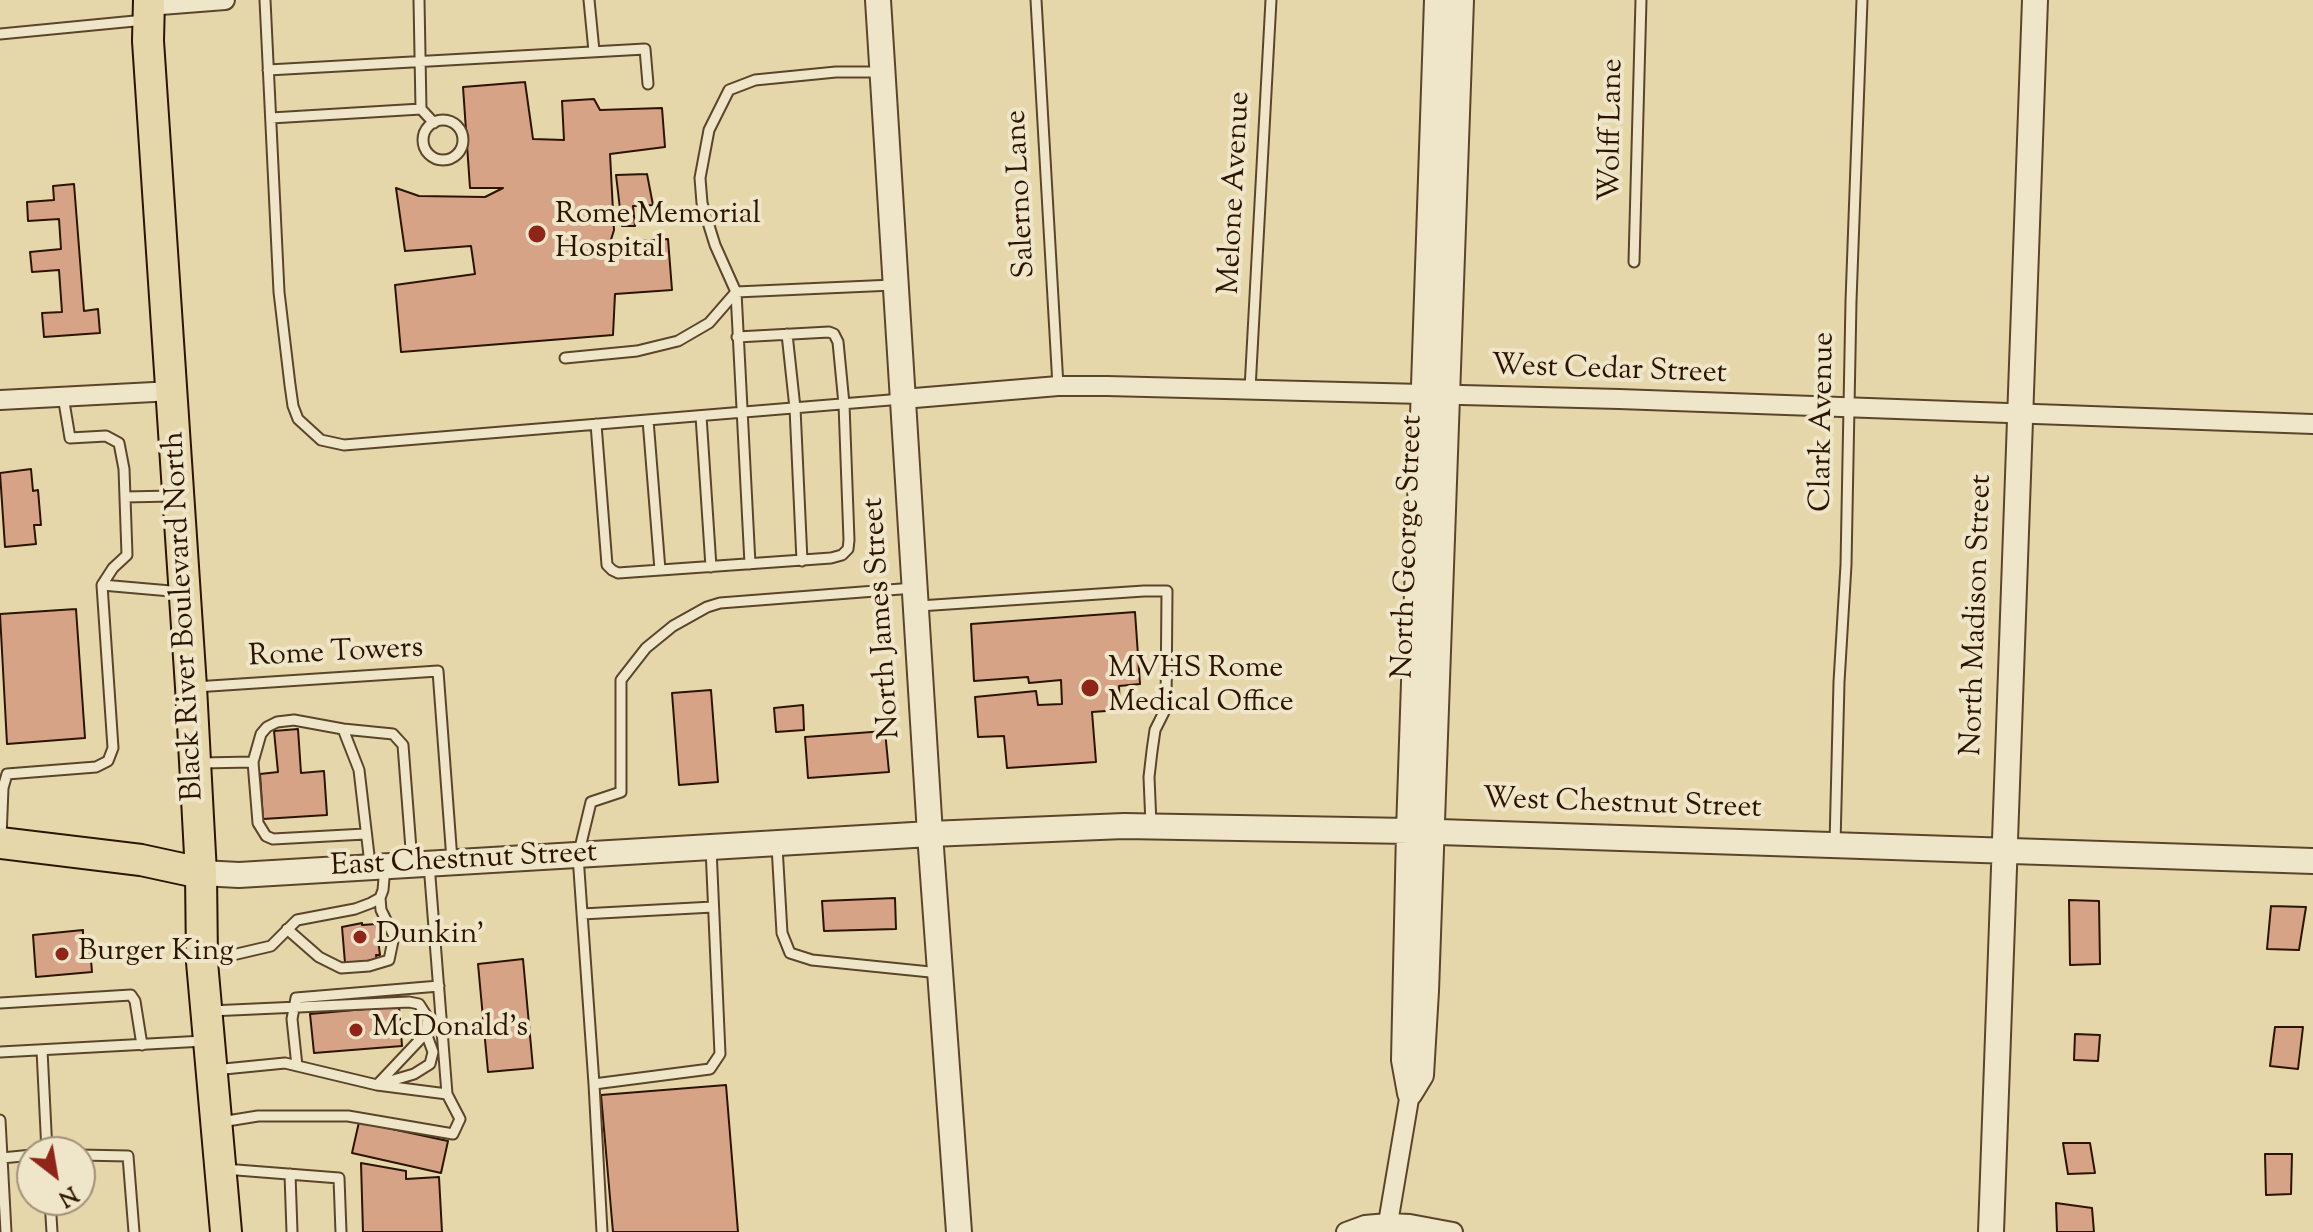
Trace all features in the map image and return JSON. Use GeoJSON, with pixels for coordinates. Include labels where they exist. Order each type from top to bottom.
{"type":"FeatureCollection","features":[{"type":"Feature","properties":{"kind":"main road","name":"Black River Boulevard North"},"geometry":{"type":"LineString","coordinates":[[148,9],[191,687],[201,873],[202,962],[226,1232]]}},
{"type":"Feature","properties":{"kind":"main road","name":"East Chestnut Street"},"geometry":{"type":"LineString","coordinates":[[0,843],[141,860],[201,873]]}},
{"type":"Feature","properties":{"kind":"street"},"geometry":{"type":"LineString","coordinates":[[148,9],[225,0]]}},
{"type":"Feature","properties":{"kind":"street","name":"North James Street"},"geometry":{"type":"LineString","coordinates":[[878,0],[930,834],[959,1232]]}},
{"type":"Feature","properties":{"kind":"street","name":"North George Street"},"geometry":{"type":"LineString","coordinates":[[1436,395],[1437,0]]}},
{"type":"Feature","properties":{"kind":"street","name":"North George Street"},"geometry":{"type":"LineString","coordinates":[[1388,1223],[1410,1093],[1404,1060],[1420,831],[1436,395],[1461,0]]}},
{"type":"Feature","properties":{"kind":"street","name":"North Madison Street"},"geometry":{"type":"LineString","coordinates":[[1991,1232],[2035,0]]}},
{"type":"Feature","properties":{"kind":"street","name":"West Cedar Street"},"geometry":{"type":"LineString","coordinates":[[903,399],[1058,386],[1250,389],[2313,424]]}},
{"type":"Feature","properties":{"kind":"street"},"geometry":{"type":"LineString","coordinates":[[0,400],[173,391]]}},
{"type":"Feature","properties":{"kind":"street","name":"West Chestnut Street"},"geometry":{"type":"LineString","coordinates":[[930,834],[1151,827],[1420,831],[2313,861]]}},
{"type":"Feature","properties":{"kind":"street","name":"East Chestnut Street"},"geometry":{"type":"LineString","coordinates":[[201,873],[239,875],[930,834]]}},
{"type":"Feature","properties":{"kind":"street"},"geometry":{"type":"LineString","coordinates":[[1346,1232],[1365,1225],[1388,1223],[1453,1232]]}},
{"type":"Feature","properties":{"kind":"lane"},"geometry":{"type":"LineString","coordinates":[[265,0],[279,292],[290,385],[298,419],[321,440],[344,445],[903,399]]}},
{"type":"Feature","properties":{"kind":"lane"},"geometry":{"type":"LineString","coordinates":[[419,0],[421,109],[434,123]]}},
{"type":"Feature","properties":{"kind":"lane"},"geometry":{"type":"LineString","coordinates":[[589,0],[594,51]]}},
{"type":"Feature","properties":{"kind":"lane","name":"Salerno Lane"},"geometry":{"type":"LineString","coordinates":[[1036,0],[1058,386]]}},
{"type":"Feature","properties":{"kind":"lane","name":"Melone Avenue"},"geometry":{"type":"LineString","coordinates":[[1250,389],[1271,0]]}},
{"type":"Feature","properties":{"kind":"lane","name":"Wolff Lane"},"geometry":{"type":"LineString","coordinates":[[1634,262],[1641,0]]}},
{"type":"Feature","properties":{"kind":"lane","name":"Clark Avenue"},"geometry":{"type":"LineString","coordinates":[[1835,845],[1862,0]]}},
{"type":"Feature","properties":{"kind":"lane"},"geometry":{"type":"LineString","coordinates":[[0,34],[148,9]]}},
{"type":"Feature","properties":{"kind":"lane"},"geometry":{"type":"LineString","coordinates":[[268,70],[420,64],[645,49],[648,84]]}},
{"type":"Feature","properties":{"kind":"lane"},"geometry":{"type":"LineString","coordinates":[[750,564],[736,292],[715,245],[702,203],[700,178],[709,130],[729,90],[755,80],[836,72],[883,72]]}},
{"type":"Feature","properties":{"kind":"lane"},"geometry":{"type":"LineString","coordinates":[[271,118],[421,109]]}},
{"type":"Feature","properties":{"kind":"lane"},"geometry":{"type":"LineString","coordinates":[[449,121],[460,130],[463,144],[450,159],[437,159],[424,147],[425,133],[434,123],[449,121]]}},
{"type":"Feature","properties":{"kind":"lane"},"geometry":{"type":"LineString","coordinates":[[565,358],[637,351],[678,341],[709,323],[736,292],[896,285]]}},
{"type":"Feature","properties":{"kind":"lane"},"geometry":{"type":"LineString","coordinates":[[596,424],[607,565],[618,573],[802,561],[842,555],[848,549],[844,404],[838,342],[829,332],[737,337]]}},
{"type":"Feature","properties":{"kind":"lane"},"geometry":{"type":"LineString","coordinates":[[787,334],[795,408],[802,561]]}},
{"type":"Feature","properties":{"kind":"lane"},"geometry":{"type":"LineString","coordinates":[[0,843],[3,788],[7,774],[96,767],[108,761],[113,748],[102,585],[113,568],[127,555],[124,469],[119,443],[106,436],[70,438],[63,396]]}},
{"type":"Feature","properties":{"kind":"lane"},"geometry":{"type":"LineString","coordinates":[[701,416],[711,567]]}},
{"type":"Feature","properties":{"kind":"lane"},"geometry":{"type":"LineString","coordinates":[[648,420],[660,570]]}},
{"type":"Feature","properties":{"kind":"lane"},"geometry":{"type":"LineString","coordinates":[[125,497],[180,496]]}},
{"type":"Feature","properties":{"kind":"lane"},"geometry":{"type":"LineString","coordinates":[[102,585],[185,592]]}},
{"type":"Feature","properties":{"kind":"lane"},"geometry":{"type":"LineString","coordinates":[[602,1232],[578,856],[591,802],[621,792],[621,680],[646,648],[673,626],[720,603],[1167,591],[1166,708],[1155,730],[1152,751],[1149,777],[1151,827]]}},
{"type":"Feature","properties":{"kind":"lane","name":"Rome Towers"},"geometry":{"type":"LineString","coordinates":[[191,687],[438,671],[431,864]]}},
{"type":"Feature","properties":{"kind":"lane"},"geometry":{"type":"LineString","coordinates":[[216,1122],[258,1116],[348,1116],[453,1134],[460,1119],[447,1094],[431,864],[403,745],[393,734],[294,720],[267,727],[261,734],[253,762],[258,823],[266,836],[273,839],[365,834]]}},
{"type":"Feature","properties":{"kind":"lane"},"geometry":{"type":"LineString","coordinates":[[287,929],[319,957],[341,968],[369,966],[389,960],[394,936],[381,910],[378,867],[365,834],[359,770],[343,729]]}},
{"type":"Feature","properties":{"kind":"lane"},"geometry":{"type":"LineString","coordinates":[[195,764],[253,762]]}},
{"type":"Feature","properties":{"kind":"lane"},"geometry":{"type":"LineString","coordinates":[[777,844],[782,933],[790,953],[812,960],[940,973]]}},
{"type":"Feature","properties":{"kind":"lane"},"geometry":{"type":"LineString","coordinates":[[594,1084],[710,1069],[720,1054],[711,848]]}},
{"type":"Feature","properties":{"kind":"lane"},"geometry":{"type":"LineString","coordinates":[[202,962],[271,946],[297,920],[355,909],[380,898]]}},
{"type":"Feature","properties":{"kind":"lane"},"geometry":{"type":"LineString","coordinates":[[582,914],[713,907]]}},
{"type":"Feature","properties":{"kind":"lane"},"geometry":{"type":"LineString","coordinates":[[297,1066],[292,1009],[296,998],[439,986]]}},
{"type":"Feature","properties":{"kind":"lane"},"geometry":{"type":"LineString","coordinates":[[0,1003],[131,995],[135,1001],[142,1045]]}},
{"type":"Feature","properties":{"kind":"lane"},"geometry":{"type":"LineString","coordinates":[[0,1052],[209,1041],[292,1009],[419,1004],[428,1018],[426,1033],[433,1052],[430,1064],[414,1074],[377,1085]]}},
{"type":"Feature","properties":{"kind":"lane"},"geometry":{"type":"LineString","coordinates":[[377,1085],[426,1033]]}},
{"type":"Feature","properties":{"kind":"lane"},"geometry":{"type":"LineString","coordinates":[[209,1041],[377,1085],[447,1094]]}},
{"type":"Feature","properties":{"kind":"lane"},"geometry":{"type":"LineString","coordinates":[[42,1050],[46,1136]]}},
{"type":"Feature","properties":{"kind":"lane"},"geometry":{"type":"LineString","coordinates":[[0,1120],[6,1232]]}},
{"type":"Feature","properties":{"kind":"lane"},"geometry":{"type":"LineString","coordinates":[[96,1155],[128,1156],[134,1232]]}},
{"type":"Feature","properties":{"kind":"lane"},"geometry":{"type":"LineString","coordinates":[[2,1158],[16,1157]]}},
{"type":"Feature","properties":{"kind":"lane"},"geometry":{"type":"LineString","coordinates":[[220,1169],[339,1178],[341,1232]]}},
{"type":"Feature","properties":{"kind":"lane"},"geometry":{"type":"LineString","coordinates":[[290,1174],[292,1232]]}},
{"type":"Feature","properties":{"kind":"building"},"geometry":{"type":"Polygon","coordinates":[[[525,82],[533,139],[564,140],[562,101],[594,99],[600,110],[662,108],[665,147],[610,154],[614,230],[610,243],[668,239],[672,290],[615,294],[613,335],[401,352],[395,285],[475,274],[471,246],[405,251],[396,188],[419,196],[485,197],[503,188],[470,188],[463,87],[525,82]]]}},
{"type":"Feature","properties":{"kind":"building"},"geometry":{"type":"Polygon","coordinates":[[[647,174],[653,205],[633,206],[635,226],[622,226],[616,175],[647,174]]]}},
{"type":"Feature","properties":{"kind":"building"},"geometry":{"type":"Polygon","coordinates":[[[74,184],[84,311],[98,309],[100,333],[44,337],[42,313],[62,312],[59,270],[32,272],[30,252],[61,249],[59,219],[28,221],[27,202],[54,200],[53,186],[74,184]]]}},
{"type":"Feature","properties":{"kind":"building"},"geometry":{"type":"Polygon","coordinates":[[[31,469],[33,491],[38,490],[41,525],[34,525],[36,544],[5,547],[0,473],[31,469]]]}},
{"type":"Feature","properties":{"kind":"building"},"geometry":{"type":"Polygon","coordinates":[[[76,609],[85,738],[7,744],[0,614],[76,609]]]}},
{"type":"Feature","properties":{"kind":"building","name":"MVHS Rome Medical Office"},"geometry":{"type":"Polygon","coordinates":[[[1135,612],[1140,684],[1119,686],[1120,710],[1092,712],[1096,762],[1007,768],[1004,736],[978,737],[975,697],[1036,691],[1038,705],[1062,704],[1061,680],[1029,683],[1028,677],[974,681],[971,624],[1135,612]]]}},
{"type":"Feature","properties":{"kind":"building"},"geometry":{"type":"Polygon","coordinates":[[[711,690],[718,782],[679,785],[672,693],[711,690]]]}},
{"type":"Feature","properties":{"kind":"building"},"geometry":{"type":"Polygon","coordinates":[[[803,705],[804,730],[776,732],[774,708],[803,705]]]}},
{"type":"Feature","properties":{"kind":"building"},"geometry":{"type":"Polygon","coordinates":[[[298,729],[301,773],[324,771],[327,815],[263,819],[260,774],[278,772],[274,731],[298,729]]]}},
{"type":"Feature","properties":{"kind":"building"},"geometry":{"type":"Polygon","coordinates":[[[885,731],[889,772],[808,778],[805,737],[885,731]]]}},
{"type":"Feature","properties":{"kind":"building"},"geometry":{"type":"Polygon","coordinates":[[[895,898],[896,929],[824,931],[822,901],[895,898]]]}},
{"type":"Feature","properties":{"kind":"building"},"geometry":{"type":"Polygon","coordinates":[[[2069,900],[2099,901],[2100,964],[2070,965],[2069,900]]]}},
{"type":"Feature","properties":{"kind":"building"},"geometry":{"type":"Polygon","coordinates":[[[2271,906],[2306,907],[2299,950],[2267,949],[2271,906]]]}},
{"type":"Feature","properties":{"kind":"building","name":"Dunkin'"},"geometry":{"type":"Polygon","coordinates":[[[376,924],[380,955],[376,955],[377,960],[345,963],[342,927],[376,924]]]}},
{"type":"Feature","properties":{"kind":"building","name":"Burger King"},"geometry":{"type":"Polygon","coordinates":[[[83,930],[83,936],[89,936],[92,972],[36,977],[33,935],[83,930]]]}},
{"type":"Feature","properties":{"kind":"building"},"geometry":{"type":"Polygon","coordinates":[[[523,959],[533,1068],[488,1072],[478,964],[523,959]]]}},
{"type":"Feature","properties":{"kind":"building","name":"McDonald's"},"geometry":{"type":"Polygon","coordinates":[[[399,1006],[402,1046],[314,1053],[310,1014],[399,1006]]]}},
{"type":"Feature","properties":{"kind":"building"},"geometry":{"type":"Polygon","coordinates":[[[2275,1027],[2303,1027],[2298,1069],[2270,1066],[2275,1027]]]}},
{"type":"Feature","properties":{"kind":"building"},"geometry":{"type":"Polygon","coordinates":[[[2075,1034],[2100,1035],[2098,1061],[2074,1060],[2075,1034]]]}},
{"type":"Feature","properties":{"kind":"building"},"geometry":{"type":"Polygon","coordinates":[[[726,1085],[738,1232],[613,1232],[601,1095],[726,1085]]]}},
{"type":"Feature","properties":{"kind":"building"},"geometry":{"type":"Polygon","coordinates":[[[359,1122],[448,1141],[441,1173],[352,1153],[359,1122]]]}},
{"type":"Feature","properties":{"kind":"building"},"geometry":{"type":"Polygon","coordinates":[[[2063,1143],[2090,1143],[2095,1173],[2068,1174],[2063,1143]]]}},
{"type":"Feature","properties":{"kind":"building"},"geometry":{"type":"Polygon","coordinates":[[[2265,1154],[2292,1154],[2291,1194],[2266,1195],[2265,1154]]]}},
{"type":"Feature","properties":{"kind":"building"},"geometry":{"type":"Polygon","coordinates":[[[361,1163],[406,1171],[406,1179],[439,1177],[442,1232],[363,1232],[361,1163]]]}},
{"type":"Feature","properties":{"kind":"building"},"geometry":{"type":"Polygon","coordinates":[[[2056,1203],[2092,1208],[2094,1232],[2057,1232],[2056,1203]]]}},
{"type":"Feature","properties":{"kind":"place","name":"Rome Memorial Hospital"},"geometry":{"type":"Point","coordinates":[537,234]}},
{"type":"Feature","properties":{"kind":"place","name":"MVHS Rome Medical Office"},"geometry":{"type":"Point","coordinates":[1090,688]}},
{"type":"Feature","properties":{"kind":"place","name":"Dunkin'"},"geometry":{"type":"Point","coordinates":[360,937]}},
{"type":"Feature","properties":{"kind":"place","name":"Burger King"},"geometry":{"type":"Point","coordinates":[62,954]}},
{"type":"Feature","properties":{"kind":"place","name":"McDonald's"},"geometry":{"type":"Point","coordinates":[356,1030]}}]}
